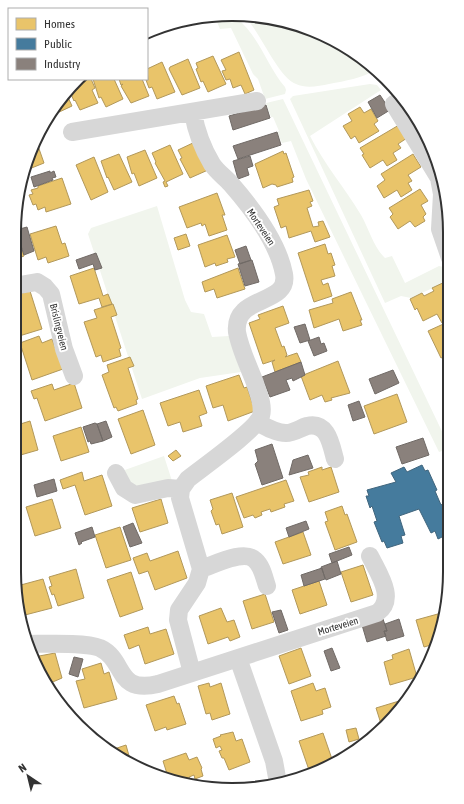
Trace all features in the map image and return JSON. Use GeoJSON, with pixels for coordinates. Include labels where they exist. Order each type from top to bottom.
{"type":"FeatureCollection","features":[{"type":"Feature","properties":{"kind":"street"},"geometry":{"type":"LineString","coordinates":[[72,132],[193,113],[257,101]]}},
{"type":"Feature","properties":{"kind":"street"},"geometry":{"type":"LineString","coordinates":[[394,104],[427,151]]}},
{"type":"Feature","properties":{"kind":"street","name":"Morteveien"},"geometry":{"type":"LineString","coordinates":[[193,113],[197,130],[212,165],[234,187],[268,235],[275,247],[284,274],[284,284],[279,292],[252,304],[244,310],[237,324],[238,337],[262,406],[261,415],[258,422]]}},
{"type":"Feature","properties":{"kind":"street"},"geometry":{"type":"LineString","coordinates":[[441,205],[440,229],[443,238]]}},
{"type":"Feature","properties":{"kind":"street","name":"Brislingveien"},"geometry":{"type":"LineString","coordinates":[[21,285],[37,282],[49,291],[64,349],[74,376]]}},
{"type":"Feature","properties":{"kind":"street"},"geometry":{"type":"LineString","coordinates":[[192,673],[178,627],[178,615],[197,583],[201,569],[182,505],[181,489],[188,479],[258,422],[275,431],[284,433],[311,426],[321,427],[328,436],[335,459]]}},
{"type":"Feature","properties":{"kind":"street"},"geometry":{"type":"LineString","coordinates":[[116,473],[124,488],[135,495],[142,495],[168,488],[181,489]]}},
{"type":"Feature","properties":{"kind":"street"},"geometry":{"type":"LineString","coordinates":[[201,569],[240,556],[247,556],[254,559],[258,564],[267,586]]}},
{"type":"Feature","properties":{"kind":"street","name":"Morteveien"},"geometry":{"type":"LineString","coordinates":[[34,644],[88,646],[101,648],[111,656],[125,679],[144,686],[158,684],[372,615],[380,611],[386,604],[387,596],[370,556]]}},
{"type":"Feature","properties":{"kind":"street"},"geometry":{"type":"LineString","coordinates":[[238,658],[274,761],[277,778]]}},
{"type":"Feature","properties":{"kind":"shaded area"},"geometry":{"type":"Polygon","coordinates":[[[215,21],[239,21],[244,25],[257,42],[273,70],[285,87],[285,94],[265,99],[258,79],[253,74],[231,28],[220,29],[217,22],[215,21]]]}},
{"type":"Feature","properties":{"kind":"shaded area"},"geometry":{"type":"Polygon","coordinates":[[[249,21],[287,28],[313,37],[338,49],[370,73],[353,79],[321,86],[300,86],[290,80],[283,73],[249,21]]]}},
{"type":"Feature","properties":{"kind":"shaded area"},"geometry":{"type":"Polygon","coordinates":[[[370,84],[377,85],[381,90],[310,136],[361,215],[381,254],[385,258],[392,256],[405,283],[439,266],[443,267],[443,283],[411,298],[401,296],[385,303],[290,99],[293,96],[370,84]]]}},
{"type":"Feature","properties":{"kind":"shaded area"},"geometry":{"type":"Polygon","coordinates":[[[283,99],[443,433],[443,451],[439,452],[306,179],[291,141],[282,143],[277,132],[279,131],[273,117],[271,117],[266,103],[283,99]]]}},
{"type":"Feature","properties":{"kind":"shaded area"},"geometry":{"type":"Polygon","coordinates":[[[157,206],[185,300],[191,312],[204,314],[212,337],[229,336],[241,372],[200,378],[142,399],[88,234],[91,228],[157,206]]]}},
{"type":"Feature","properties":{"kind":"shaded area"},"geometry":{"type":"Polygon","coordinates":[[[164,456],[172,481],[136,491],[122,471],[164,456]]]}},
{"type":"Feature","properties":{"kind":"building: Homes"},"geometry":{"type":"Polygon","coordinates":[[[239,52],[254,90],[245,94],[241,85],[233,88],[230,79],[226,80],[222,71],[226,70],[221,60],[239,52]]]}},
{"type":"Feature","properties":{"kind":"building: Homes"},"geometry":{"type":"Polygon","coordinates":[[[213,56],[226,84],[208,92],[203,81],[201,82],[196,69],[198,68],[196,63],[213,56]]]}},
{"type":"Feature","properties":{"kind":"building: Homes"},"geometry":{"type":"Polygon","coordinates":[[[188,59],[200,88],[182,95],[169,69],[170,67],[188,59]]]}},
{"type":"Feature","properties":{"kind":"building: Homes"},"geometry":{"type":"Polygon","coordinates":[[[162,62],[175,92],[157,99],[152,87],[149,88],[146,80],[148,80],[148,69],[162,62]]]}},
{"type":"Feature","properties":{"kind":"building: Homes"},"geometry":{"type":"Polygon","coordinates":[[[86,80],[91,80],[95,88],[92,90],[98,103],[80,110],[75,100],[74,101],[71,95],[73,93],[86,80]]]}},
{"type":"Feature","properties":{"kind":"building: Homes"},"geometry":{"type":"Polygon","coordinates":[[[93,80],[114,80],[123,99],[106,107],[101,97],[99,98],[93,80]]]}},
{"type":"Feature","properties":{"kind":"building: Homes"},"geometry":{"type":"Polygon","coordinates":[[[119,80],[142,80],[149,96],[131,103],[121,86],[123,84],[121,85],[119,80]]]}},
{"type":"Feature","properties":{"kind":"building: Homes"},"geometry":{"type":"Polygon","coordinates":[[[69,99],[72,106],[59,112],[69,99]]]}},
{"type":"Feature","properties":{"kind":"building: Homes"},"geometry":{"type":"Polygon","coordinates":[[[360,107],[364,113],[371,109],[378,121],[374,124],[379,131],[359,143],[355,136],[351,139],[343,126],[352,121],[348,114],[360,107]]]}},
{"type":"Feature","properties":{"kind":"building: Homes"},"geometry":{"type":"Polygon","coordinates":[[[399,125],[407,138],[398,144],[401,148],[393,153],[397,160],[387,166],[383,160],[370,168],[362,155],[364,154],[360,148],[399,125]]]}},
{"type":"Feature","properties":{"kind":"building: Homes"},"geometry":{"type":"Polygon","coordinates":[[[195,142],[208,170],[190,178],[180,159],[182,158],[178,150],[195,142]]]}},
{"type":"Feature","properties":{"kind":"building: Homes"},"geometry":{"type":"Polygon","coordinates":[[[170,145],[183,174],[166,182],[168,186],[165,187],[163,182],[165,181],[155,163],[156,162],[152,153],[170,145]]]}},
{"type":"Feature","properties":{"kind":"building: Homes"},"geometry":{"type":"Polygon","coordinates":[[[39,148],[44,163],[31,168],[39,148]]]}},
{"type":"Feature","properties":{"kind":"building: Homes"},"geometry":{"type":"Polygon","coordinates":[[[145,150],[157,178],[139,186],[134,173],[132,174],[127,157],[145,150]]]}},
{"type":"Feature","properties":{"kind":"building: Homes"},"geometry":{"type":"Polygon","coordinates":[[[283,151],[284,154],[286,153],[294,177],[292,178],[293,182],[277,187],[276,185],[272,184],[263,188],[255,164],[283,151]]]}},
{"type":"Feature","properties":{"kind":"building: Homes"},"geometry":{"type":"Polygon","coordinates":[[[119,154],[132,182],[114,190],[108,177],[107,178],[101,161],[119,154]]]}},
{"type":"Feature","properties":{"kind":"building: Homes"},"geometry":{"type":"Polygon","coordinates":[[[413,154],[421,167],[408,175],[412,181],[408,183],[412,190],[401,197],[397,190],[384,198],[377,186],[385,180],[381,174],[413,154]]]}},
{"type":"Feature","properties":{"kind":"building: Homes"},"geometry":{"type":"Polygon","coordinates":[[[94,157],[108,192],[91,200],[76,165],[94,157]]]}},
{"type":"Feature","properties":{"kind":"building: Homes"},"geometry":{"type":"Polygon","coordinates":[[[62,178],[71,204],[46,212],[45,207],[38,210],[36,204],[33,205],[29,195],[33,194],[31,190],[38,188],[38,186],[62,178]]]}},
{"type":"Feature","properties":{"kind":"building: Homes"},"geometry":{"type":"Polygon","coordinates":[[[420,189],[428,201],[421,205],[426,214],[423,217],[425,221],[415,227],[410,221],[398,229],[390,217],[393,214],[389,208],[420,189]]]}},
{"type":"Feature","properties":{"kind":"building: Homes"},"geometry":{"type":"Polygon","coordinates":[[[309,190],[313,201],[310,202],[312,206],[307,208],[313,227],[319,226],[318,222],[323,221],[330,237],[315,242],[311,231],[289,238],[286,226],[281,228],[274,207],[279,205],[277,199],[309,190]]]}},
{"type":"Feature","properties":{"kind":"building: Homes"},"geometry":{"type":"Polygon","coordinates":[[[217,193],[225,215],[222,215],[227,230],[209,236],[205,224],[202,226],[201,223],[187,228],[179,207],[217,193]]]}},
{"type":"Feature","properties":{"kind":"building: Homes"},"geometry":{"type":"Polygon","coordinates":[[[56,226],[62,244],[65,243],[69,256],[48,263],[46,257],[38,260],[30,234],[56,226]]]}},
{"type":"Feature","properties":{"kind":"building: Homes"},"geometry":{"type":"Polygon","coordinates":[[[186,234],[190,246],[178,250],[174,238],[186,234]]]}},
{"type":"Feature","properties":{"kind":"building: Homes"},"geometry":{"type":"Polygon","coordinates":[[[227,235],[235,257],[227,259],[228,262],[216,266],[215,263],[205,267],[198,245],[227,235]]]}},
{"type":"Feature","properties":{"kind":"building: Homes"},"geometry":{"type":"Polygon","coordinates":[[[325,244],[328,254],[331,253],[335,265],[332,266],[335,276],[321,280],[323,285],[328,283],[332,296],[314,302],[298,253],[325,244]]]}},
{"type":"Feature","properties":{"kind":"building: Homes"},"geometry":{"type":"Polygon","coordinates":[[[21,248],[24,256],[21,257],[21,248]]]}},
{"type":"Feature","properties":{"kind":"building: Homes"},"geometry":{"type":"Polygon","coordinates":[[[94,268],[103,296],[108,294],[112,304],[102,307],[99,298],[79,304],[70,276],[94,268]]]}},
{"type":"Feature","properties":{"kind":"building: Homes"},"geometry":{"type":"Polygon","coordinates":[[[238,268],[245,289],[217,298],[214,289],[205,292],[202,282],[238,268]]]}},
{"type":"Feature","properties":{"kind":"building: Homes"},"geometry":{"type":"Polygon","coordinates":[[[443,283],[442,323],[437,314],[423,321],[417,308],[415,310],[410,299],[422,293],[424,296],[434,291],[432,288],[443,283]]]}},
{"type":"Feature","properties":{"kind":"building: Homes"},"geometry":{"type":"Polygon","coordinates":[[[30,291],[42,329],[21,335],[21,293],[30,291]]]}},
{"type":"Feature","properties":{"kind":"building: Homes"},"geometry":{"type":"Polygon","coordinates":[[[351,292],[362,320],[360,320],[362,325],[343,331],[339,319],[314,328],[309,310],[333,303],[332,299],[351,292]]]}},
{"type":"Feature","properties":{"kind":"building: Homes"},"geometry":{"type":"Polygon","coordinates":[[[113,304],[117,315],[111,317],[121,348],[119,349],[121,356],[103,362],[101,355],[96,357],[84,322],[97,318],[94,310],[113,304]]]}},
{"type":"Feature","properties":{"kind":"building: Homes"},"geometry":{"type":"Polygon","coordinates":[[[283,306],[289,323],[275,328],[282,347],[284,346],[287,355],[285,357],[297,353],[301,362],[275,372],[272,362],[275,360],[263,364],[249,323],[260,319],[258,315],[283,306]]]}},
{"type":"Feature","properties":{"kind":"building: Homes"},"geometry":{"type":"Polygon","coordinates":[[[443,324],[443,357],[441,358],[428,331],[443,324]]]}},
{"type":"Feature","properties":{"kind":"building: Homes"},"geometry":{"type":"Polygon","coordinates":[[[39,336],[42,343],[52,339],[63,369],[32,380],[21,343],[39,336]]]}},
{"type":"Feature","properties":{"kind":"building: Homes"},"geometry":{"type":"Polygon","coordinates":[[[130,357],[134,366],[128,368],[138,399],[136,400],[137,404],[118,411],[116,407],[114,408],[102,375],[109,372],[107,365],[130,357]]]}},
{"type":"Feature","properties":{"kind":"building: Homes"},"geometry":{"type":"Polygon","coordinates":[[[338,361],[350,393],[331,398],[332,400],[325,402],[322,395],[310,400],[301,376],[338,361]]]}},
{"type":"Feature","properties":{"kind":"building: Homes"},"geometry":{"type":"Polygon","coordinates":[[[239,375],[244,388],[247,387],[255,411],[228,421],[223,405],[213,408],[206,386],[239,375]]]}},
{"type":"Feature","properties":{"kind":"building: Homes"},"geometry":{"type":"Polygon","coordinates":[[[74,383],[82,408],[45,421],[37,398],[34,399],[31,391],[52,384],[54,390],[74,383]]]}},
{"type":"Feature","properties":{"kind":"building: Homes"},"geometry":{"type":"Polygon","coordinates":[[[199,390],[207,413],[199,416],[202,426],[183,432],[180,422],[168,426],[160,403],[199,390]]]}},
{"type":"Feature","properties":{"kind":"building: Homes"},"geometry":{"type":"Polygon","coordinates":[[[397,394],[407,422],[374,434],[364,406],[397,394]]]}},
{"type":"Feature","properties":{"kind":"building: Homes"},"geometry":{"type":"Polygon","coordinates":[[[143,410],[155,445],[131,454],[118,419],[143,410]]]}},
{"type":"Feature","properties":{"kind":"building: Homes"},"geometry":{"type":"Polygon","coordinates":[[[30,421],[38,450],[21,455],[21,424],[30,421]]]}},
{"type":"Feature","properties":{"kind":"building: Homes"},"geometry":{"type":"Polygon","coordinates":[[[81,427],[89,452],[61,461],[53,436],[81,427]]]}},
{"type":"Feature","properties":{"kind":"building: Homes"},"geometry":{"type":"Polygon","coordinates":[[[176,450],[181,456],[173,461],[168,456],[176,450]]]}},
{"type":"Feature","properties":{"kind":"building: Homes"},"geometry":{"type":"Polygon","coordinates":[[[322,467],[322,470],[331,467],[339,492],[309,502],[300,477],[309,475],[308,472],[322,467]]]}},
{"type":"Feature","properties":{"kind":"building: Homes"},"geometry":{"type":"Polygon","coordinates":[[[82,472],[84,481],[102,475],[112,506],[85,515],[75,485],[63,489],[60,480],[82,472]]]}},
{"type":"Feature","properties":{"kind":"building: Homes"},"geometry":{"type":"Polygon","coordinates":[[[286,480],[294,501],[284,504],[285,507],[271,512],[270,509],[261,512],[262,515],[255,518],[253,515],[244,518],[236,497],[286,480]]]}},
{"type":"Feature","properties":{"kind":"building: Homes"},"geometry":{"type":"Polygon","coordinates":[[[232,493],[243,527],[222,534],[219,524],[216,525],[211,511],[213,509],[210,500],[232,493]]]}},
{"type":"Feature","properties":{"kind":"building: Homes"},"geometry":{"type":"Polygon","coordinates":[[[52,499],[61,528],[35,536],[26,507],[52,499]]]}},
{"type":"Feature","properties":{"kind":"building: Homes"},"geometry":{"type":"Polygon","coordinates":[[[161,499],[168,523],[140,532],[132,508],[161,499]]]}},
{"type":"Feature","properties":{"kind":"building: Homes"},"geometry":{"type":"Polygon","coordinates":[[[342,506],[345,515],[347,514],[357,542],[335,550],[325,522],[328,521],[325,512],[342,506]]]}},
{"type":"Feature","properties":{"kind":"building: Homes"},"geometry":{"type":"Polygon","coordinates":[[[120,527],[131,560],[106,568],[95,535],[120,527]]]}},
{"type":"Feature","properties":{"kind":"building: Homes"},"geometry":{"type":"Polygon","coordinates":[[[303,532],[311,555],[283,564],[275,542],[303,532]]]}},
{"type":"Feature","properties":{"kind":"building: Homes"},"geometry":{"type":"Polygon","coordinates":[[[178,551],[187,578],[155,590],[148,571],[139,574],[133,558],[147,553],[150,561],[178,551]]]}},
{"type":"Feature","properties":{"kind":"building: Homes"},"geometry":{"type":"Polygon","coordinates":[[[363,565],[373,595],[351,602],[341,572],[363,565]]]}},
{"type":"Feature","properties":{"kind":"building: Homes"},"geometry":{"type":"Polygon","coordinates":[[[76,569],[84,598],[58,606],[54,594],[52,595],[49,587],[52,586],[49,577],[76,569]]]}},
{"type":"Feature","properties":{"kind":"building: Homes"},"geometry":{"type":"Polygon","coordinates":[[[131,572],[143,609],[120,617],[107,580],[131,572]]]}},
{"type":"Feature","properties":{"kind":"building: Homes"},"geometry":{"type":"Polygon","coordinates":[[[43,579],[52,608],[25,615],[21,585],[43,579]]]}},
{"type":"Feature","properties":{"kind":"building: Homes"},"geometry":{"type":"Polygon","coordinates":[[[319,581],[327,605],[300,614],[292,590],[319,581]]]}},
{"type":"Feature","properties":{"kind":"building: Homes"},"geometry":{"type":"Polygon","coordinates":[[[265,594],[274,622],[252,629],[243,601],[265,594]]]}},
{"type":"Feature","properties":{"kind":"building: Homes"},"geometry":{"type":"Polygon","coordinates":[[[221,608],[227,622],[234,620],[240,637],[230,641],[228,637],[208,644],[199,616],[221,608]]]}},
{"type":"Feature","properties":{"kind":"building: Homes"},"geometry":{"type":"Polygon","coordinates":[[[439,614],[430,645],[424,647],[416,620],[439,614]]]}},
{"type":"Feature","properties":{"kind":"building: Homes"},"geometry":{"type":"Polygon","coordinates":[[[148,627],[150,634],[166,629],[174,654],[145,664],[139,645],[129,649],[124,635],[148,627]]]}},
{"type":"Feature","properties":{"kind":"building: Homes"},"geometry":{"type":"Polygon","coordinates":[[[301,648],[311,676],[289,684],[279,656],[301,648]]]}},
{"type":"Feature","properties":{"kind":"building: Homes"},"geometry":{"type":"Polygon","coordinates":[[[409,649],[416,675],[415,678],[390,685],[384,662],[393,659],[392,655],[409,649]]]}},
{"type":"Feature","properties":{"kind":"building: Homes"},"geometry":{"type":"Polygon","coordinates":[[[55,653],[62,678],[52,682],[39,656],[55,653]]]}},
{"type":"Feature","properties":{"kind":"building: Homes"},"geometry":{"type":"Polygon","coordinates":[[[101,663],[104,674],[109,672],[117,699],[84,708],[76,681],[85,679],[82,669],[101,663]]]}},
{"type":"Feature","properties":{"kind":"building: Homes"},"geometry":{"type":"Polygon","coordinates":[[[209,683],[210,687],[221,683],[230,714],[212,720],[210,713],[206,714],[198,686],[209,683]]]}},
{"type":"Feature","properties":{"kind":"building: Homes"},"geometry":{"type":"Polygon","coordinates":[[[313,683],[316,691],[325,688],[331,707],[322,710],[323,714],[301,721],[291,691],[313,683]]]}},
{"type":"Feature","properties":{"kind":"building: Homes"},"geometry":{"type":"Polygon","coordinates":[[[174,696],[177,704],[179,703],[186,724],[167,730],[166,727],[155,731],[146,705],[174,696]]]}},
{"type":"Feature","properties":{"kind":"building: Homes"},"geometry":{"type":"Polygon","coordinates":[[[398,701],[380,722],[376,708],[398,701]]]}},
{"type":"Feature","properties":{"kind":"building: Homes"},"geometry":{"type":"Polygon","coordinates":[[[356,728],[359,739],[349,742],[346,730],[356,728]]]}},
{"type":"Feature","properties":{"kind":"building: Homes"},"geometry":{"type":"Polygon","coordinates":[[[233,732],[236,741],[242,739],[250,762],[229,770],[219,751],[222,750],[220,746],[216,748],[213,739],[221,736],[220,735],[233,732]]]}},
{"type":"Feature","properties":{"kind":"building: Homes"},"geometry":{"type":"Polygon","coordinates":[[[323,733],[332,758],[309,769],[299,741],[323,733]]]}},
{"type":"Feature","properties":{"kind":"building: Homes"},"geometry":{"type":"Polygon","coordinates":[[[126,745],[129,756],[126,755],[117,748],[126,745]]]}},
{"type":"Feature","properties":{"kind":"building: Homes"},"geometry":{"type":"Polygon","coordinates":[[[186,753],[189,760],[197,757],[202,768],[203,776],[195,779],[194,775],[189,777],[190,779],[167,773],[163,761],[186,753]]]}},
{"type":"Feature","properties":{"kind":"building: Public"},"geometry":{"type":"Polygon","coordinates":[[[422,465],[425,471],[428,470],[437,490],[435,491],[441,505],[443,504],[443,536],[438,539],[435,531],[431,533],[419,509],[399,516],[405,535],[401,536],[403,543],[387,548],[384,541],[382,542],[374,522],[377,521],[372,506],[370,508],[366,496],[369,496],[367,490],[396,482],[391,473],[404,467],[407,472],[422,465]]]}},
{"type":"Feature","properties":{"kind":"building: Industry"},"geometry":{"type":"Polygon","coordinates":[[[380,95],[390,110],[377,118],[368,102],[380,95]]]}},
{"type":"Feature","properties":{"kind":"building: Industry"},"geometry":{"type":"Polygon","coordinates":[[[266,105],[270,118],[233,130],[229,116],[266,105]]]}},
{"type":"Feature","properties":{"kind":"building: Industry"},"geometry":{"type":"Polygon","coordinates":[[[277,132],[281,145],[238,159],[233,146],[277,132]]]}},
{"type":"Feature","properties":{"kind":"building: Industry"},"geometry":{"type":"Polygon","coordinates":[[[250,156],[253,166],[247,168],[249,175],[238,179],[233,161],[250,156]]]}},
{"type":"Feature","properties":{"kind":"building: Industry"},"geometry":{"type":"Polygon","coordinates":[[[50,171],[50,173],[54,171],[56,177],[52,178],[53,180],[34,187],[31,177],[50,171]]]}},
{"type":"Feature","properties":{"kind":"building: Industry"},"geometry":{"type":"Polygon","coordinates":[[[27,227],[34,251],[24,255],[21,246],[21,229],[27,227]]]}},
{"type":"Feature","properties":{"kind":"building: Industry"},"geometry":{"type":"Polygon","coordinates":[[[246,246],[251,260],[240,264],[235,250],[246,246]]]}},
{"type":"Feature","properties":{"kind":"building: Industry"},"geometry":{"type":"Polygon","coordinates":[[[96,253],[102,268],[95,270],[93,264],[79,269],[76,260],[96,253]]]}},
{"type":"Feature","properties":{"kind":"building: Industry"},"geometry":{"type":"Polygon","coordinates":[[[252,260],[259,282],[245,286],[238,264],[252,260]]]}},
{"type":"Feature","properties":{"kind":"building: Industry"},"geometry":{"type":"Polygon","coordinates":[[[305,324],[310,340],[300,343],[294,327],[305,324]]]}},
{"type":"Feature","properties":{"kind":"building: Industry"},"geometry":{"type":"Polygon","coordinates":[[[319,337],[321,344],[324,343],[327,351],[314,356],[308,341],[319,337]]]}},
{"type":"Feature","properties":{"kind":"building: Industry"},"geometry":{"type":"Polygon","coordinates":[[[301,362],[305,375],[293,381],[292,378],[286,380],[290,390],[270,397],[262,377],[301,362]]]}},
{"type":"Feature","properties":{"kind":"building: Industry"},"geometry":{"type":"Polygon","coordinates":[[[393,370],[399,383],[375,394],[369,379],[393,370]]]}},
{"type":"Feature","properties":{"kind":"building: Industry"},"geometry":{"type":"Polygon","coordinates":[[[359,401],[365,417],[353,421],[348,405],[359,401]]]}},
{"type":"Feature","properties":{"kind":"building: Industry"},"geometry":{"type":"Polygon","coordinates":[[[106,421],[112,437],[103,441],[97,424],[106,421]]]}},
{"type":"Feature","properties":{"kind":"building: Industry"},"geometry":{"type":"Polygon","coordinates":[[[95,423],[97,424],[103,441],[91,444],[90,441],[88,442],[83,427],[95,423]]]}},
{"type":"Feature","properties":{"kind":"building: Industry"},"geometry":{"type":"Polygon","coordinates":[[[423,438],[429,455],[402,464],[396,447],[423,438]]]}},
{"type":"Feature","properties":{"kind":"building: Industry"},"geometry":{"type":"Polygon","coordinates":[[[272,444],[283,478],[262,485],[255,464],[258,461],[255,450],[272,444]]]}},
{"type":"Feature","properties":{"kind":"building: Industry"},"geometry":{"type":"Polygon","coordinates":[[[308,455],[313,468],[289,475],[293,460],[308,455]]]}},
{"type":"Feature","properties":{"kind":"building: Industry"},"geometry":{"type":"Polygon","coordinates":[[[54,479],[57,491],[37,497],[34,485],[54,479]]]}},
{"type":"Feature","properties":{"kind":"building: Industry"},"geometry":{"type":"Polygon","coordinates":[[[306,521],[309,529],[289,537],[286,528],[306,521]]]}},
{"type":"Feature","properties":{"kind":"building: Industry"},"geometry":{"type":"Polygon","coordinates":[[[133,523],[142,543],[130,547],[123,527],[133,523]]]}},
{"type":"Feature","properties":{"kind":"building: Industry"},"geometry":{"type":"Polygon","coordinates":[[[92,527],[95,537],[81,542],[82,543],[79,545],[75,533],[92,527]]]}},
{"type":"Feature","properties":{"kind":"building: Industry"},"geometry":{"type":"Polygon","coordinates":[[[349,547],[352,555],[332,563],[329,554],[349,547]]]}},
{"type":"Feature","properties":{"kind":"building: Industry"},"geometry":{"type":"Polygon","coordinates":[[[337,561],[341,574],[326,580],[321,567],[337,561]]]}},
{"type":"Feature","properties":{"kind":"building: Industry"},"geometry":{"type":"Polygon","coordinates":[[[322,568],[325,579],[304,586],[301,575],[322,568]]]}},
{"type":"Feature","properties":{"kind":"building: Industry"},"geometry":{"type":"Polygon","coordinates":[[[281,610],[288,630],[279,633],[272,612],[281,610]]]}},
{"type":"Feature","properties":{"kind":"building: Industry"},"geometry":{"type":"Polygon","coordinates":[[[383,619],[387,631],[384,631],[386,636],[367,642],[362,625],[383,619]]]}},
{"type":"Feature","properties":{"kind":"building: Industry"},"geometry":{"type":"Polygon","coordinates":[[[399,619],[404,636],[387,641],[384,631],[387,631],[385,624],[399,619]]]}},
{"type":"Feature","properties":{"kind":"building: Industry"},"geometry":{"type":"Polygon","coordinates":[[[332,648],[340,668],[331,671],[324,651],[332,648]]]}},
{"type":"Feature","properties":{"kind":"building: Industry"},"geometry":{"type":"Polygon","coordinates":[[[74,657],[83,659],[78,677],[69,674],[74,657]]]}}]}
